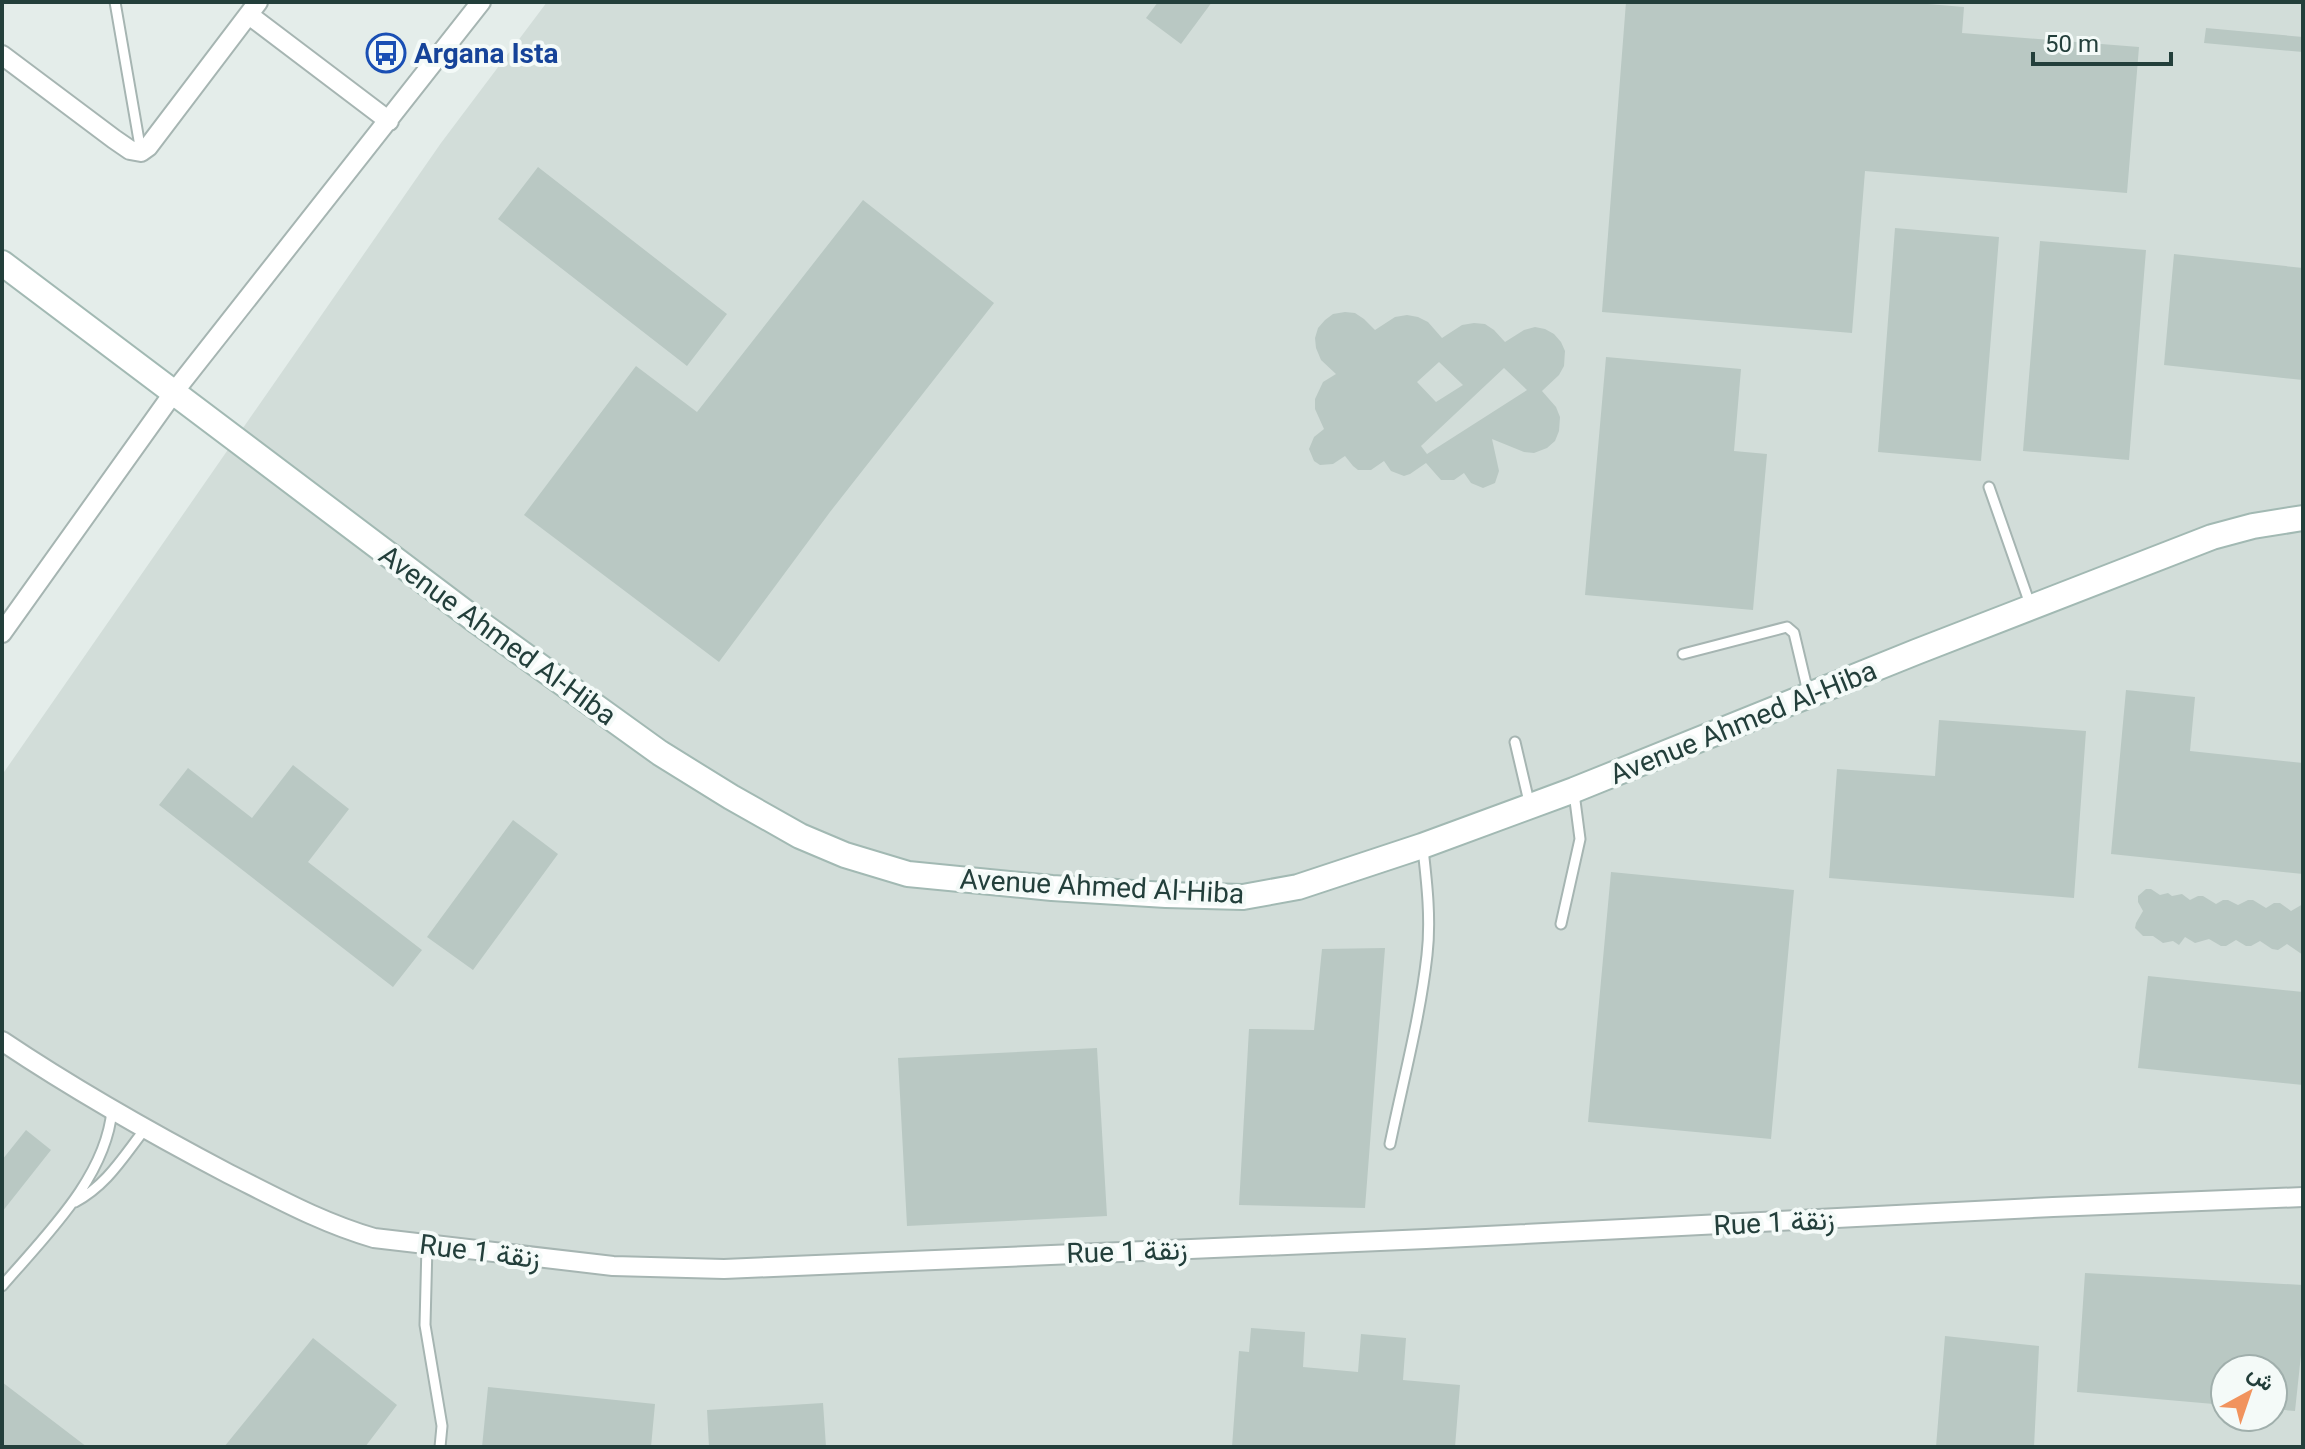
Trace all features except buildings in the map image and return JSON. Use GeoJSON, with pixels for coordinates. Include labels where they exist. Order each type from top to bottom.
{"type":"FeatureCollection","features":[{"type":"Feature","properties":{"kind":"street"},"geometry":{"type":"LineString","coordinates":[[2,633],[174,392],[481,2]]}},
{"type":"Feature","properties":{"kind":"street"},"geometry":{"type":"LineString","coordinates":[[2,55],[114,139],[130,150],[141,152],[148,147],[254,8],[389,121]]}},
{"type":"Feature","properties":{"kind":"street","name":"Avenue Ahmed Al-Hiba"},"geometry":{"type":"LineString","coordinates":[[2,263],[478,622],[660,753],[800,836],[845,855],[908,874],[971,881],[1166,895],[1243,897],[1298,887],[1422,846],[1574,790],[2212,537],[2303,518]]}},
{"type":"Feature","properties":{"kind":"street","name":"Rue 1 زنقة"},"geometry":{"type":"LineString","coordinates":[[2,1041],[145,1129],[326,1222],[374,1238],[613,1266],[724,1269],[2303,1197]]}},
{"type":"Feature","properties":{"kind":"lane"},"geometry":{"type":"LineString","coordinates":[[115,2],[141,152]]}},
{"type":"Feature","properties":{"kind":"lane"},"geometry":{"type":"LineString","coordinates":[[1989,487],[2031,607]]}},
{"type":"Feature","properties":{"kind":"lane"},"geometry":{"type":"LineString","coordinates":[[1683,654],[1787,627],[1794,633],[1809,695]]}},
{"type":"Feature","properties":{"kind":"lane"},"geometry":{"type":"LineString","coordinates":[[1515,742],[1530,806]]}},
{"type":"Feature","properties":{"kind":"lane"},"geometry":{"type":"LineString","coordinates":[[1561,924],[1580,839],[1574,790]]}},
{"type":"Feature","properties":{"kind":"lane"},"geometry":{"type":"LineString","coordinates":[[1390,1144],[1428,952],[1429,893],[1422,846]]}},
{"type":"Feature","properties":{"kind":"lane"},"geometry":{"type":"LineString","coordinates":[[2,1286],[75,1202],[105,1145],[112,1110]]}},
{"type":"Feature","properties":{"kind":"lane"},"geometry":{"type":"LineString","coordinates":[[75,1202],[102,1185],[145,1129]]}},
{"type":"Feature","properties":{"kind":"lane"},"geometry":{"type":"LineString","coordinates":[[427,1245],[425,1325],[442,1426],[440,1447]]}},
{"type":"Feature","properties":{"kind":"shaded area"},"geometry":{"type":"Polygon","coordinates":[[[547,2],[2303,2],[2303,1447],[2,1447],[2,775],[441,143],[547,2]]]}},
{"type":"Feature","properties":{"kind":"place","name":"Argana Ista"},"geometry":{"type":"Point","coordinates":[386,53]}}]}
